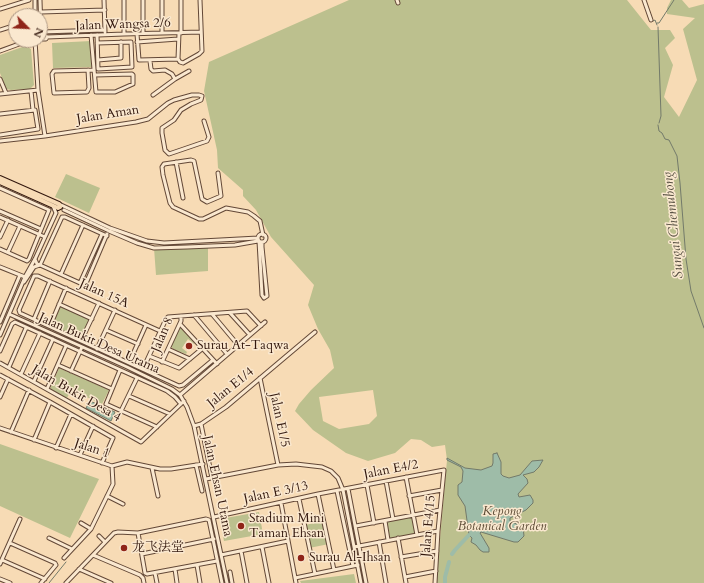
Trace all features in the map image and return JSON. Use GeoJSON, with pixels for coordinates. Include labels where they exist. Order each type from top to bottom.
{"type":"FeatureCollection","features":[{"type":"Feature","properties":{"kind":"main road"},"geometry":{"type":"LineString","coordinates":[[0,178],[59,204],[60,208],[0,182]]}},
{"type":"Feature","properties":{"kind":"street"},"geometry":{"type":"LineString","coordinates":[[0,9],[29,0]]}},
{"type":"Feature","properties":{"kind":"street"},"geometry":{"type":"LineString","coordinates":[[48,32],[105,33],[104,0]]}},
{"type":"Feature","properties":{"kind":"street"},"geometry":{"type":"LineString","coordinates":[[124,0],[124,34]]}},
{"type":"Feature","properties":{"kind":"street"},"geometry":{"type":"LineString","coordinates":[[142,0],[143,33]]}},
{"type":"Feature","properties":{"kind":"street"},"geometry":{"type":"LineString","coordinates":[[162,0],[162,33]]}},
{"type":"Feature","properties":{"kind":"street"},"geometry":{"type":"LineString","coordinates":[[178,59],[181,0]]}},
{"type":"Feature","properties":{"kind":"street"},"geometry":{"type":"LineString","coordinates":[[138,34],[138,60],[150,61],[178,59],[183,63],[201,52],[200,0]]}},
{"type":"Feature","properties":{"kind":"street"},"geometry":{"type":"LineString","coordinates":[[644,0],[651,20]]}},
{"type":"Feature","properties":{"kind":"street"},"geometry":{"type":"LineString","coordinates":[[48,12],[105,10]]}},
{"type":"Feature","properties":{"kind":"street","name":"Jalan Wangsa 2/6"},"geometry":{"type":"LineString","coordinates":[[48,37],[97,35],[105,33],[138,34],[201,32]]}},
{"type":"Feature","properties":{"kind":"street"},"geometry":{"type":"LineString","coordinates":[[92,35],[95,91],[115,92],[133,84],[132,74],[95,74]]}},
{"type":"Feature","properties":{"kind":"street"},"geometry":{"type":"LineString","coordinates":[[97,35],[99,70],[131,68],[131,42],[98,43]]}},
{"type":"Feature","properties":{"kind":"street"},"geometry":{"type":"LineString","coordinates":[[137,42],[178,39]]}},
{"type":"Feature","properties":{"kind":"street"},"geometry":{"type":"LineString","coordinates":[[98,60],[121,58],[121,42]]}},
{"type":"Feature","properties":{"kind":"street"},"geometry":{"type":"LineString","coordinates":[[35,48],[38,90],[45,136]]}},
{"type":"Feature","properties":{"kind":"street"},"geometry":{"type":"LineString","coordinates":[[150,61],[151,69],[153,71],[165,70],[172,74],[175,78]]}},
{"type":"Feature","properties":{"kind":"street"},"geometry":{"type":"LineString","coordinates":[[88,70],[89,88],[87,92],[54,93],[52,74],[54,71],[88,70],[94,70]]}},
{"type":"Feature","properties":{"kind":"street"},"geometry":{"type":"LineString","coordinates":[[153,95],[175,78],[189,71]]}},
{"type":"Feature","properties":{"kind":"street"},"geometry":{"type":"LineString","coordinates":[[0,79],[6,93]]}},
{"type":"Feature","properties":{"kind":"street"},"geometry":{"type":"LineString","coordinates":[[0,94],[38,90]]}},
{"type":"Feature","properties":{"kind":"street"},"geometry":{"type":"LineString","coordinates":[[0,135],[38,129],[31,91]]}},
{"type":"Feature","properties":{"kind":"street","name":"Jalan Aman"},"geometry":{"type":"LineString","coordinates":[[0,141],[45,136],[136,122],[148,119],[174,100],[192,95],[202,96],[201,100],[181,110],[174,120],[162,128],[165,150],[169,154],[207,141],[209,137],[204,121]]}},
{"type":"Feature","properties":{"kind":"street"},"geometry":{"type":"LineString","coordinates":[[0,114],[34,110]]}},
{"type":"Feature","properties":{"kind":"street"},"geometry":{"type":"LineString","coordinates":[[59,204],[137,243],[154,248],[220,246],[266,238],[263,234],[260,221],[248,212],[226,208],[203,219],[199,219],[173,207],[166,192],[163,164],[194,161],[202,199],[206,202],[221,196],[218,173]]}},
{"type":"Feature","properties":{"kind":"street"},"geometry":{"type":"LineString","coordinates":[[176,162],[183,198]]}},
{"type":"Feature","properties":{"kind":"street"},"geometry":{"type":"LineString","coordinates":[[0,188],[49,210],[27,261],[0,249]]}},
{"type":"Feature","properties":{"kind":"street"},"geometry":{"type":"LineString","coordinates":[[51,204],[56,213]]}},
{"type":"Feature","properties":{"kind":"street"},"geometry":{"type":"LineString","coordinates":[[0,335],[25,277],[56,213],[65,208]]}},
{"type":"Feature","properties":{"kind":"street"},"geometry":{"type":"LineString","coordinates":[[0,211],[42,229]]}},
{"type":"Feature","properties":{"kind":"street"},"geometry":{"type":"LineString","coordinates":[[0,217],[45,236]]}},
{"type":"Feature","properties":{"kind":"street"},"geometry":{"type":"LineString","coordinates":[[21,288],[34,267],[40,265],[62,217],[107,236]]}},
{"type":"Feature","properties":{"kind":"street"},"geometry":{"type":"LineString","coordinates":[[0,237],[8,220]]}},
{"type":"Feature","properties":{"kind":"street"},"geometry":{"type":"LineString","coordinates":[[61,274],[83,225]]}},
{"type":"Feature","properties":{"kind":"street"},"geometry":{"type":"LineString","coordinates":[[8,252],[20,226]]}},
{"type":"Feature","properties":{"kind":"street"},"geometry":{"type":"LineString","coordinates":[[35,259],[37,264],[80,283],[85,283],[109,230]]}},
{"type":"Feature","properties":{"kind":"street"},"geometry":{"type":"LineString","coordinates":[[80,283],[102,234]]}},
{"type":"Feature","properties":{"kind":"street"},"geometry":{"type":"LineString","coordinates":[[259,240],[262,247],[267,296],[264,298],[262,295],[259,240],[260,235],[263,234]]}},
{"type":"Feature","properties":{"kind":"street"},"geometry":{"type":"LineString","coordinates":[[0,266],[25,277]]}},
{"type":"Feature","properties":{"kind":"street"},"geometry":{"type":"LineString","coordinates":[[0,322],[20,275]]}},
{"type":"Feature","properties":{"kind":"street","name":"Jalan 15A"},"geometry":{"type":"LineString","coordinates":[[34,319],[19,312],[34,276],[38,276],[160,331]]}},
{"type":"Feature","properties":{"kind":"street"},"geometry":{"type":"LineString","coordinates":[[50,281],[34,319],[179,386],[183,385],[213,360]]}},
{"type":"Feature","properties":{"kind":"street"},"geometry":{"type":"LineString","coordinates":[[50,326],[66,288]]}},
{"type":"Feature","properties":{"kind":"street"},"geometry":{"type":"LineString","coordinates":[[81,341],[99,303]]}},
{"type":"Feature","properties":{"kind":"street"},"geometry":{"type":"LineString","coordinates":[[60,304],[92,318]]}},
{"type":"Feature","properties":{"kind":"street"},"geometry":{"type":"LineString","coordinates":[[97,348],[115,310]]}},
{"type":"Feature","properties":{"kind":"street"},"geometry":{"type":"LineString","coordinates":[[143,369],[168,317],[246,311],[261,326]]}},
{"type":"Feature","properties":{"kind":"street"},"geometry":{"type":"LineString","coordinates":[[230,312],[250,335]]}},
{"type":"Feature","properties":{"kind":"street","name":"Jalan Bukit Desa Utama"},"geometry":{"type":"LineString","coordinates":[[9,314],[172,388],[180,395]]}},
{"type":"Feature","properties":{"kind":"street"},"geometry":{"type":"LineString","coordinates":[[212,314],[238,345]]}},
{"type":"Feature","properties":{"kind":"street"},"geometry":{"type":"LineString","coordinates":[[194,315],[227,354]]}},
{"type":"Feature","properties":{"kind":"street","name":"Jalan 8"},"geometry":{"type":"LineString","coordinates":[[162,362],[180,324],[182,316]]}},
{"type":"Feature","properties":{"kind":"street"},"geometry":{"type":"LineString","coordinates":[[180,395],[265,322]]}},
{"type":"Feature","properties":{"kind":"street","name":"Jalan Bukit Desa Utama"},"geometry":{"type":"LineString","coordinates":[[0,350],[13,323],[40,333],[167,391],[181,404]]}},
{"type":"Feature","properties":{"kind":"street"},"geometry":{"type":"LineString","coordinates":[[180,324],[216,364]]}},
{"type":"Feature","properties":{"kind":"street"},"geometry":{"type":"LineString","coordinates":[[127,367],[146,325]]}},
{"type":"Feature","properties":{"kind":"street"},"geometry":{"type":"LineString","coordinates":[[8,367],[26,328]]}},
{"type":"Feature","properties":{"kind":"street"},"geometry":{"type":"LineString","coordinates":[[106,330],[138,344]]}},
{"type":"Feature","properties":{"kind":"street","name":"Jalan E1/4"},"geometry":{"type":"LineString","coordinates":[[194,426],[201,424],[226,407],[316,332]]}},
{"type":"Feature","properties":{"kind":"street"},"geometry":{"type":"LineString","coordinates":[[21,374],[40,333]]}},
{"type":"Feature","properties":{"kind":"street"},"geometry":{"type":"LineString","coordinates":[[34,381],[53,339]]}},
{"type":"Feature","properties":{"kind":"street"},"geometry":{"type":"LineString","coordinates":[[47,389],[66,346]]}},
{"type":"Feature","properties":{"kind":"street"},"geometry":{"type":"LineString","coordinates":[[71,371],[82,347]]}},
{"type":"Feature","properties":{"kind":"street"},"geometry":{"type":"LineString","coordinates":[[168,348],[190,359]]}},
{"type":"Feature","properties":{"kind":"street"},"geometry":{"type":"LineString","coordinates":[[149,356],[179,368],[203,348]]}},
{"type":"Feature","properties":{"kind":"street","name":"Jalan Bukit Desa 4"},"geometry":{"type":"LineString","coordinates":[[0,363],[141,442],[157,427]]}},
{"type":"Feature","properties":{"kind":"street"},"geometry":{"type":"LineString","coordinates":[[58,365],[112,389]]}},
{"type":"Feature","properties":{"kind":"street"},"geometry":{"type":"LineString","coordinates":[[120,370],[106,402],[108,405],[157,427],[184,400]]}},
{"type":"Feature","properties":{"kind":"street"},"geometry":{"type":"LineString","coordinates":[[0,375],[113,438],[102,463]]}},
{"type":"Feature","properties":{"kind":"street"},"geometry":{"type":"LineString","coordinates":[[121,411],[137,378]]}},
{"type":"Feature","properties":{"kind":"street","name":"Jalan E1/5"},"geometry":{"type":"LineString","coordinates":[[260,378],[278,465]]}},
{"type":"Feature","properties":{"kind":"street"},"geometry":{"type":"LineString","coordinates":[[0,397],[8,379]]}},
{"type":"Feature","properties":{"kind":"street"},"geometry":{"type":"LineString","coordinates":[[11,432],[29,390]]}},
{"type":"Feature","properties":{"kind":"street","name":"Jalan Ehsan Utama"},"geometry":{"type":"LineString","coordinates":[[180,395],[184,400],[194,426],[227,583]]}},
{"type":"Feature","properties":{"kind":"street"},"geometry":{"type":"LineString","coordinates":[[128,396],[170,414]]}},
{"type":"Feature","properties":{"kind":"street"},"geometry":{"type":"LineString","coordinates":[[34,440],[50,402]]}},
{"type":"Feature","properties":{"kind":"street"},"geometry":{"type":"LineString","coordinates":[[56,448],[71,414]]}},
{"type":"Feature","properties":{"kind":"street"},"geometry":{"type":"LineString","coordinates":[[201,424],[212,478]]}},
{"type":"Feature","properties":{"kind":"street"},"geometry":{"type":"LineString","coordinates":[[80,456],[93,426]]}},
{"type":"Feature","properties":{"kind":"street","name":"Jalan 1"},"geometry":{"type":"LineString","coordinates":[[0,428],[112,466],[128,462],[152,468],[171,469],[203,464]]}},
{"type":"Feature","properties":{"kind":"street"},"geometry":{"type":"LineString","coordinates":[[206,479],[278,465],[296,464],[326,469],[336,476],[343,490],[361,583]]}},
{"type":"Feature","properties":{"kind":"street"},"geometry":{"type":"LineString","coordinates":[[196,465],[202,491]]}},
{"type":"Feature","properties":{"kind":"street"},"geometry":{"type":"LineString","coordinates":[[64,558],[91,529],[113,484],[112,466]]}},
{"type":"Feature","properties":{"kind":"street"},"geometry":{"type":"LineString","coordinates":[[152,468],[158,496]]}},
{"type":"Feature","properties":{"kind":"street","name":"Jalan E4/2"},"geometry":{"type":"LineString","coordinates":[[343,490],[444,470]]}},
{"type":"Feature","properties":{"kind":"street","name":"Jalan E4/15"},"geometry":{"type":"LineString","coordinates":[[435,583],[444,470]]}},
{"type":"Feature","properties":{"kind":"street"},"geometry":{"type":"LineString","coordinates":[[406,477],[417,535]]}},
{"type":"Feature","properties":{"kind":"street"},"geometry":{"type":"LineString","coordinates":[[386,481],[393,519]]}},
{"type":"Feature","properties":{"kind":"street"},"geometry":{"type":"LineString","coordinates":[[367,485],[374,523]]}},
{"type":"Feature","properties":{"kind":"street"},"geometry":{"type":"LineString","coordinates":[[348,488],[366,583]]}},
{"type":"Feature","properties":{"kind":"street","name":"Jalan E 3/13"},"geometry":{"type":"LineString","coordinates":[[214,517],[318,494],[343,490]]}},
{"type":"Feature","properties":{"kind":"street"},"geometry":{"type":"LineString","coordinates":[[409,496],[442,490]]}},
{"type":"Feature","properties":{"kind":"street"},"geometry":{"type":"LineString","coordinates":[[337,491],[353,566]]}},
{"type":"Feature","properties":{"kind":"street"},"geometry":{"type":"LineString","coordinates":[[318,494],[334,570]]}},
{"type":"Feature","properties":{"kind":"street"},"geometry":{"type":"LineString","coordinates":[[108,496],[123,504]]}},
{"type":"Feature","properties":{"kind":"street"},"geometry":{"type":"LineString","coordinates":[[299,499],[315,574]]}},
{"type":"Feature","properties":{"kind":"street"},"geometry":{"type":"LineString","coordinates":[[281,503],[296,583]]}},
{"type":"Feature","properties":{"kind":"street"},"geometry":{"type":"LineString","coordinates":[[356,526],[440,510]]}},
{"type":"Feature","properties":{"kind":"street"},"geometry":{"type":"LineString","coordinates":[[20,519],[1,562],[45,579]]}},
{"type":"Feature","properties":{"kind":"street"},"geometry":{"type":"LineString","coordinates":[[66,583],[116,532],[138,533],[206,519],[209,520],[222,583]]}},
{"type":"Feature","properties":{"kind":"street"},"geometry":{"type":"LineString","coordinates":[[385,521],[388,540]]}},
{"type":"Feature","properties":{"kind":"street"},"geometry":{"type":"LineString","coordinates":[[81,524],[91,529]]}},
{"type":"Feature","properties":{"kind":"street"},"geometry":{"type":"LineString","coordinates":[[354,546],[438,531]]}},
{"type":"Feature","properties":{"kind":"street"},"geometry":{"type":"LineString","coordinates":[[138,533],[147,574],[217,560]]}},
{"type":"Feature","properties":{"kind":"street"},"geometry":{"type":"LineString","coordinates":[[99,536],[105,542]]}},
{"type":"Feature","properties":{"kind":"street"},"geometry":{"type":"LineString","coordinates":[[50,538],[72,549]]}},
{"type":"Feature","properties":{"kind":"street"},"geometry":{"type":"LineString","coordinates":[[142,554],[218,538]]}},
{"type":"Feature","properties":{"kind":"street"},"geometry":{"type":"LineString","coordinates":[[398,538],[406,583]]}},
{"type":"Feature","properties":{"kind":"street"},"geometry":{"type":"LineString","coordinates":[[222,555],[288,541]]}},
{"type":"Feature","properties":{"kind":"street"},"geometry":{"type":"LineString","coordinates":[[378,542],[386,583]]}},
{"type":"Feature","properties":{"kind":"street"},"geometry":{"type":"LineString","coordinates":[[10,543],[55,563],[56,565],[41,583]]}},
{"type":"Feature","properties":{"kind":"street"},"geometry":{"type":"LineString","coordinates":[[262,547],[269,583]]}},
{"type":"Feature","properties":{"kind":"street"},"geometry":{"type":"LineString","coordinates":[[241,551],[247,583]]}},
{"type":"Feature","properties":{"kind":"street"},"geometry":{"type":"LineString","coordinates":[[401,557],[437,551]]}},
{"type":"Feature","properties":{"kind":"street"},"geometry":{"type":"LineString","coordinates":[[93,554],[140,575],[143,578],[144,583]]}},
{"type":"Feature","properties":{"kind":"street"},"geometry":{"type":"LineString","coordinates":[[196,565],[200,583]]}},
{"type":"Feature","properties":{"kind":"street"},"geometry":{"type":"LineString","coordinates":[[295,578],[358,566]]}},
{"type":"Feature","properties":{"kind":"street"},"geometry":{"type":"LineString","coordinates":[[79,569],[111,583]]}},
{"type":"Feature","properties":{"kind":"street"},"geometry":{"type":"LineString","coordinates":[[174,569],[178,583]]}},
{"type":"Feature","properties":{"kind":"street"},"geometry":{"type":"LineString","coordinates":[[405,576],[436,571]]}},
{"type":"Feature","properties":{"kind":"street"},"geometry":{"type":"LineString","coordinates":[[230,572],[232,583]]}},
{"type":"Feature","properties":{"kind":"street"},"geometry":{"type":"LineString","coordinates":[[155,573],[157,583]]}},
{"type":"Feature","properties":{"kind":"street"},"geometry":{"type":"LineString","coordinates":[[0,579],[10,583]]}},
{"type":"Feature","properties":{"kind":"green space","name":"Kepong Botanical Garden"},"geometry":{"type":"Polygon","coordinates":[[[349,0],[627,0],[651,30],[670,30],[675,38],[665,48],[673,65],[664,97],[679,117],[697,80],[683,29],[695,18],[667,14],[667,8],[671,0],[682,0],[689,8],[704,4],[704,583],[436,583],[447,460],[445,445],[432,447],[421,440],[411,439],[395,453],[368,461],[346,453],[313,430],[295,411],[311,390],[334,368],[330,350],[318,329],[308,305],[314,285],[271,237],[256,210],[243,196],[243,190],[218,168],[217,150],[204,91],[209,62],[349,0]],[[373,390],[319,397],[323,421],[339,429],[369,424],[377,416],[373,390]]]}},
{"type":"Feature","properties":{"kind":"green space"},"geometry":{"type":"Polygon","coordinates":[[[91,41],[92,67],[53,68],[52,43],[91,41]]]}},
{"type":"Feature","properties":{"kind":"green space"},"geometry":{"type":"Polygon","coordinates":[[[19,48],[31,49],[34,85],[30,89],[6,89],[0,73],[0,55],[19,48]]]}},
{"type":"Feature","properties":{"kind":"green space"},"geometry":{"type":"Polygon","coordinates":[[[66,174],[100,188],[89,213],[55,197],[66,174]]]}},
{"type":"Feature","properties":{"kind":"green space"},"geometry":{"type":"Polygon","coordinates":[[[208,247],[208,271],[156,275],[154,248],[208,247]]]}},
{"type":"Feature","properties":{"kind":"green space"},"geometry":{"type":"Polygon","coordinates":[[[59,304],[92,319],[81,341],[50,326],[59,304]]]}},
{"type":"Feature","properties":{"kind":"green space"},"geometry":{"type":"Polygon","coordinates":[[[181,326],[196,342],[194,344],[188,339],[182,348],[187,352],[186,354],[173,349],[171,346],[181,326]]]}},
{"type":"Feature","properties":{"kind":"green space"},"geometry":{"type":"Polygon","coordinates":[[[59,368],[109,390],[102,404],[71,390],[67,398],[50,389],[59,368]]]}},
{"type":"Feature","properties":{"kind":"green space"},"geometry":{"type":"Polygon","coordinates":[[[0,444],[99,479],[70,538],[0,506],[0,444]]]}},
{"type":"Feature","properties":{"kind":"green space","name":"Stadium Mini Taman Ehsan"},"geometry":{"type":"Polygon","coordinates":[[[259,512],[263,534],[224,541],[220,519],[259,512]]]}},
{"type":"Feature","properties":{"kind":"green space"},"geometry":{"type":"Polygon","coordinates":[[[413,516],[417,535],[388,540],[385,521],[413,516]]]}},
{"type":"Feature","properties":{"kind":"green space"},"geometry":{"type":"Polygon","coordinates":[[[324,521],[329,544],[309,548],[305,525],[324,521]]]}},
{"type":"Feature","properties":{"kind":"green space"},"geometry":{"type":"Polygon","coordinates":[[[354,574],[356,583],[301,583],[300,581],[354,574]]]}},
{"type":"Feature","properties":{"kind":"shaded area"},"geometry":{"type":"Polygon","coordinates":[[[90,401],[115,412],[111,421],[86,408],[90,401]]]}},
{"type":"Feature","properties":{"kind":"shaded area"},"geometry":{"type":"Polygon","coordinates":[[[497,453],[501,462],[501,474],[509,478],[520,475],[532,461],[543,460],[534,472],[523,475],[527,479],[528,483],[518,494],[519,497],[530,495],[533,503],[526,510],[510,518],[510,521],[523,527],[524,536],[518,542],[514,542],[481,532],[480,533],[489,548],[489,552],[483,552],[471,542],[472,538],[469,535],[465,506],[458,495],[458,485],[462,482],[463,471],[461,467],[447,460],[447,458],[465,468],[481,470],[492,466],[493,454],[497,453]]]}},
{"type":"Feature","properties":{"kind":"waterway"},"geometry":{"type":"LineString","coordinates":[[657,23],[659,23],[674,0]]}},
{"type":"Feature","properties":{"kind":"waterway","name":"Sungai Chemubong"},"geometry":{"type":"LineString","coordinates":[[648,7],[653,21],[655,20],[657,25]]}},
{"type":"Feature","properties":{"kind":"waterway","name":"Sungai Chemubong"},"geometry":{"type":"LineString","coordinates":[[658,27],[661,116],[659,123]]}},
{"type":"Feature","properties":{"kind":"waterway","name":"Sungai Chemubong"},"geometry":{"type":"LineString","coordinates":[[658,125],[659,131],[665,139],[669,140],[677,156],[686,259],[691,291],[704,328]]}},
{"type":"Feature","properties":{"kind":"waterway"},"geometry":{"type":"LineString","coordinates":[[452,554],[469,535]]}},
{"type":"Feature","properties":{"kind":"waterway"},"geometry":{"type":"LineString","coordinates":[[49,583],[66,562]]}},
{"type":"Feature","properties":{"kind":"waterway"},"geometry":{"type":"LineString","coordinates":[[445,583],[449,562]]}},
{"type":"Feature","properties":{"kind":"place","name":"Surau At-Taqwa"},"geometry":{"type":"Point","coordinates":[189,346]}},
{"type":"Feature","properties":{"kind":"place","name":"Stadium Mini Taman Ehsan"},"geometry":{"type":"Point","coordinates":[241,526]}},
{"type":"Feature","properties":{"kind":"place","name":"龙飞法堂"},"geometry":{"type":"Point","coordinates":[124,548]}},
{"type":"Feature","properties":{"kind":"place","name":"Surau Al-Ihsan"},"geometry":{"type":"Point","coordinates":[301,558]}}]}
